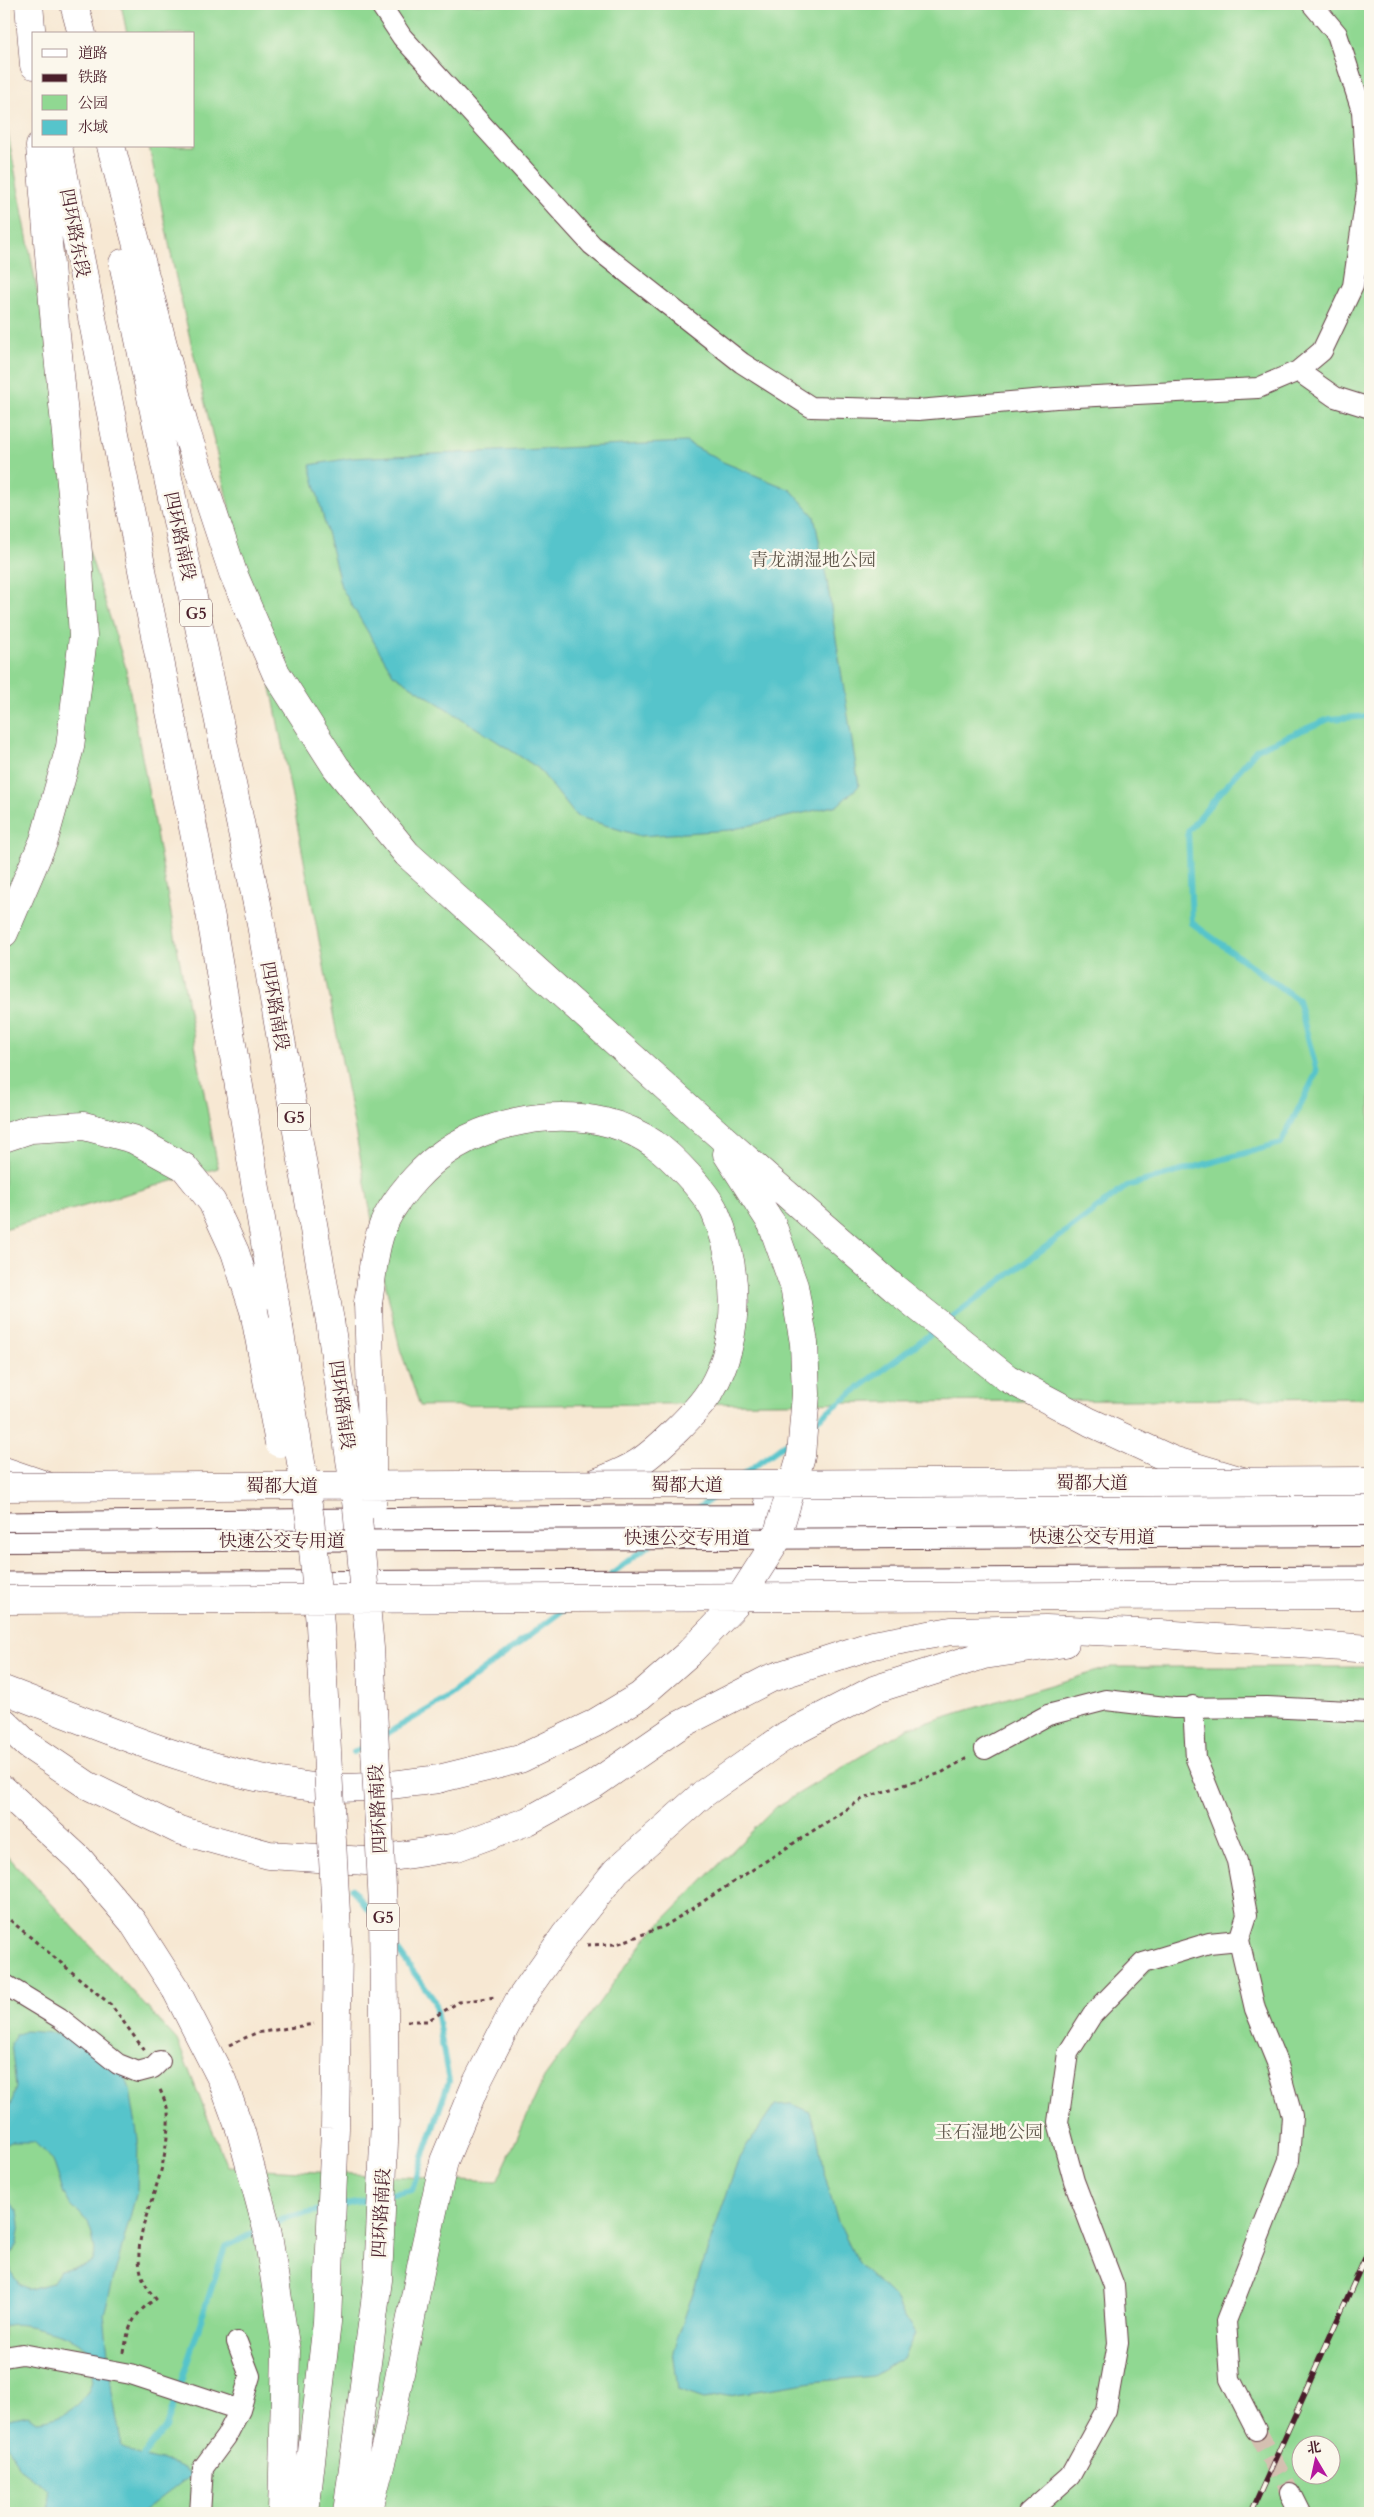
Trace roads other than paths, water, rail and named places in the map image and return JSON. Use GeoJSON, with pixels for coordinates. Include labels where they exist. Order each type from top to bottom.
{"type":"FeatureCollection","features":[{"type":"Feature","properties":{"kind":"highway"},"geometry":{"type":"LineString","coordinates":[[29,4],[35,32]]}},
{"type":"Feature","properties":{"kind":"highway"},"geometry":{"type":"LineString","coordinates":[[29,4],[32,41]]}},
{"type":"Feature","properties":{"kind":"highway"},"geometry":{"type":"LineString","coordinates":[[74,4],[80,32]]}},
{"type":"Feature","properties":{"kind":"highway"},"geometry":{"type":"LineString","coordinates":[[6,930],[44,840],[70,747],[83,637],[78,553],[55,325],[40,148]]}},
{"type":"Feature","properties":{"kind":"highway","name":"四环路东段"},"geometry":{"type":"LineString","coordinates":[[58,148],[212,918],[310,1518],[320,1625],[328,1756]]}},
{"type":"Feature","properties":{"kind":"highway","name":"G5"},"geometry":{"type":"LineString","coordinates":[[102,148],[143,312]]}},
{"type":"Feature","properties":{"kind":"highway"},"geometry":{"type":"LineString","coordinates":[[111,148],[143,312],[184,425],[233,573],[276,672],[336,767],[407,854],[710,1127],[894,1288],[1007,1378],[1090,1422],[1172,1460],[1298,1498]]}},
{"type":"Feature","properties":{"kind":"highway","name":"四环路南段"},"geometry":{"type":"LineString","coordinates":[[143,312],[259,913],[330,1321],[357,1508],[370,1648],[383,1907],[385,2119],[378,2280],[347,2513]]}},
{"type":"Feature","properties":{"kind":"highway"},"geometry":{"type":"LineString","coordinates":[[370,1648],[372,1429],[368,1303],[377,1247],[390,1211],[414,1181],[444,1152],[487,1130],[526,1120],[574,1117],[614,1125],[654,1144],[685,1172],[714,1210],[727,1249],[735,1301],[727,1351],[711,1390],[679,1427],[638,1463],[567,1496]]}},
{"type":"Feature","properties":{"kind":"highway"},"geometry":{"type":"LineString","coordinates":[[4,1138],[32,1129],[84,1126],[133,1139],[184,1167],[212,1202],[235,1252],[254,1311],[278,1433],[328,1756]]}},
{"type":"Feature","properties":{"kind":"highway"},"geometry":{"type":"LineString","coordinates":[[4,1690],[149,1746],[214,1766],[299,1785],[369,1788],[438,1779],[520,1759],[593,1724],[640,1696],[688,1654],[736,1604],[775,1543],[801,1456],[806,1394],[804,1343],[794,1286],[772,1224],[710,1127]]}},
{"type":"Feature","properties":{"kind":"highway"},"geometry":{"type":"LineString","coordinates":[[4,1471],[22,1478],[85,1495]]}},
{"type":"Feature","properties":{"kind":"highway","name":"蜀都大道"},"geometry":{"type":"LineString","coordinates":[[4,1487],[1370,1481]]}},
{"type":"Feature","properties":{"kind":"highway"},"geometry":{"type":"LineString","coordinates":[[4,1495],[1027,1499],[1370,1497]]}},
{"type":"Feature","properties":{"kind":"highway"},"geometry":{"type":"LineString","coordinates":[[4,1600],[1370,1595]]}},
{"type":"Feature","properties":{"kind":"highway"},"geometry":{"type":"LineString","coordinates":[[4,1722],[28,1745],[87,1785],[179,1830],[269,1855],[366,1861],[457,1847],[528,1821],[593,1785],[680,1725],[771,1678],[873,1646],[950,1631],[1046,1629],[1161,1634],[1370,1649]]}},
{"type":"Feature","properties":{"kind":"highway"},"geometry":{"type":"LineString","coordinates":[[368,2513],[387,2439],[444,2161],[476,2084],[518,2002],[570,1928],[616,1871],[703,1794],[786,1735],[876,1689],[984,1655],[1106,1638],[1161,1634]]}},
{"type":"Feature","properties":{"kind":"highway","name":"G5"},"geometry":{"type":"LineString","coordinates":[[305,2513],[327,2322],[335,2128],[338,1949],[328,1756]]}},
{"type":"Feature","properties":{"kind":"highway"},"geometry":{"type":"LineString","coordinates":[[4,1790],[79,1859],[132,1921],[176,1990],[222,2080],[241,2132],[267,2229],[286,2351],[282,2513]]}},
{"type":"Feature","properties":{"kind":"main road"},"geometry":{"type":"LineString","coordinates":[[4,1524],[611,1518],[1370,1517]]}},
{"type":"Feature","properties":{"kind":"main road"},"geometry":{"type":"LineString","coordinates":[[4,1585],[1370,1579]]}},
{"type":"Feature","properties":{"kind":"street"},"geometry":{"type":"LineString","coordinates":[[380,4],[402,37],[592,245],[742,363],[811,407],[918,410],[1056,398],[1258,388],[1298,371],[1322,351],[1353,286],[1366,190],[1362,111],[1337,34],[1312,4]]}},
{"type":"Feature","properties":{"kind":"street"},"geometry":{"type":"LineString","coordinates":[[1298,371],[1335,397],[1370,408]]}},
{"type":"Feature","properties":{"kind":"street","name":"快速公交专用道"},"geometry":{"type":"LineString","coordinates":[[4,1542],[1370,1536]]}},
{"type":"Feature","properties":{"kind":"street"},"geometry":{"type":"LineString","coordinates":[[985,1749],[1048,1715],[1106,1700],[1174,1708],[1193,1706],[1370,1712]]}},
{"type":"Feature","properties":{"kind":"street"},"geometry":{"type":"LineString","coordinates":[[1193,1706],[1196,1759],[1237,1861],[1247,1915],[1240,1940],[1255,2009],[1278,2065],[1292,2116],[1289,2160],[1226,2321],[1230,2379],[1256,2430]]}},
{"type":"Feature","properties":{"kind":"street"},"geometry":{"type":"LineString","coordinates":[[1028,2513],[1070,2476],[1106,2410],[1118,2343],[1114,2286],[1074,2181],[1058,2122],[1068,2053],[1092,2015],[1143,1963],[1209,1943],[1240,1940]]}},
{"type":"Feature","properties":{"kind":"street"},"geometry":{"type":"LineString","coordinates":[[4,1984],[60,2018],[118,2064],[138,2072],[157,2064]]}},
{"type":"Feature","properties":{"kind":"street"},"geometry":{"type":"LineString","coordinates":[[200,2513],[202,2468],[226,2436],[240,2410],[250,2376],[237,2342]]}},
{"type":"Feature","properties":{"kind":"street"},"geometry":{"type":"LineString","coordinates":[[4,2357],[22,2354],[131,2374],[240,2410]]}},
{"type":"Feature","properties":{"kind":"street"},"geometry":{"type":"LineString","coordinates":[[1290,2493],[1300,2513]]}},
{"type":"Feature","properties":{"kind":"water"},"geometry":{"type":"Polygon","coordinates":[[[686,442],[723,462],[791,490],[814,516],[827,581],[859,786],[838,805],[730,830],[640,836],[576,816],[538,768],[393,674],[341,587],[310,465],[351,458],[686,442]]]}},
{"type":"Feature","properties":{"kind":"water"},"geometry":{"type":"Polygon","coordinates":[[[25,2031],[82,2035],[124,2074],[130,2089],[138,2139],[137,2191],[104,2314],[112,2393],[122,2447],[145,2457],[182,2467],[191,2475],[142,2513],[46,2513],[49,2506],[48,2490],[19,2468],[4,2438],[4,2420],[28,2415],[36,2421],[57,2417],[76,2406],[84,2398],[92,2378],[92,2364],[89,2353],[83,2346],[69,2337],[17,2324],[4,2326],[4,2195],[18,2211],[20,2224],[17,2243],[9,2260],[10,2271],[20,2285],[29,2289],[52,2283],[60,2271],[84,2266],[92,2261],[95,2251],[88,2222],[71,2206],[64,2194],[53,2160],[34,2142],[11,2142],[4,2146],[4,2119],[16,2087],[11,2043],[16,2035],[25,2031]]]}},
{"type":"Feature","properties":{"kind":"water"},"geometry":{"type":"Polygon","coordinates":[[[791,2104],[810,2112],[817,2133],[823,2169],[838,2222],[858,2263],[895,2299],[915,2334],[903,2358],[873,2376],[813,2382],[704,2399],[678,2390],[673,2351],[739,2158],[775,2105],[791,2104]]]}},
{"type":"Feature","properties":{"kind":"waterway"},"geometry":{"type":"LineString","coordinates":[[947,1321],[1127,1186],[1281,1143],[1317,1072],[1298,1000],[1192,923],[1188,831],[1257,749],[1329,719],[1370,716]]}},
{"type":"Feature","properties":{"kind":"waterway"},"geometry":{"type":"LineString","coordinates":[[811,1424],[937,1329]]}},
{"type":"Feature","properties":{"kind":"waterway"},"geometry":{"type":"LineString","coordinates":[[743,1475],[795,1436]]}},
{"type":"Feature","properties":{"kind":"waterway"},"geometry":{"type":"LineString","coordinates":[[697,1509],[719,1493]]}},
{"type":"Feature","properties":{"kind":"waterway"},"geometry":{"type":"LineString","coordinates":[[611,1574],[649,1545]]}},
{"type":"Feature","properties":{"kind":"waterway"},"geometry":{"type":"LineString","coordinates":[[381,1737],[441,1702],[567,1607]]}},
{"type":"Feature","properties":{"kind":"waterway"},"geometry":{"type":"LineString","coordinates":[[354,1752],[368,1744]]}},
{"type":"Feature","properties":{"kind":"waterway"},"geometry":{"type":"LineString","coordinates":[[352,1889],[374,1917]]}},
{"type":"Feature","properties":{"kind":"waterway"},"geometry":{"type":"LineString","coordinates":[[387,2195],[412,2190],[449,2081],[434,2000],[393,1944]]}},
{"type":"Feature","properties":{"kind":"waterway"},"geometry":{"type":"LineString","coordinates":[[338,2206],[375,2198]]}},
{"type":"Feature","properties":{"kind":"waterway"},"geometry":{"type":"LineString","coordinates":[[271,2225],[288,2217],[326,2209]]}},
{"type":"Feature","properties":{"kind":"waterway"},"geometry":{"type":"LineString","coordinates":[[138,2462],[166,2427],[225,2247],[260,2230]]}},
{"type":"Feature","properties":{"kind":"tunnel"},"geometry":{"type":"LineString","coordinates":[[1256,2430],[1290,2493]]}},
{"type":"Feature","properties":{"kind":"railway"},"geometry":{"type":"LineString","coordinates":[[1251,2513],[1370,2247]]}},
{"type":"Feature","properties":{"kind":"park label","name":"青龙湖湿地公园"},"geometry":{"type":"Point","coordinates":[813,560]}},
{"type":"Feature","properties":{"kind":"park label","name":"玉石湿地公园"},"geometry":{"type":"Point","coordinates":[989,2132]}}]}
